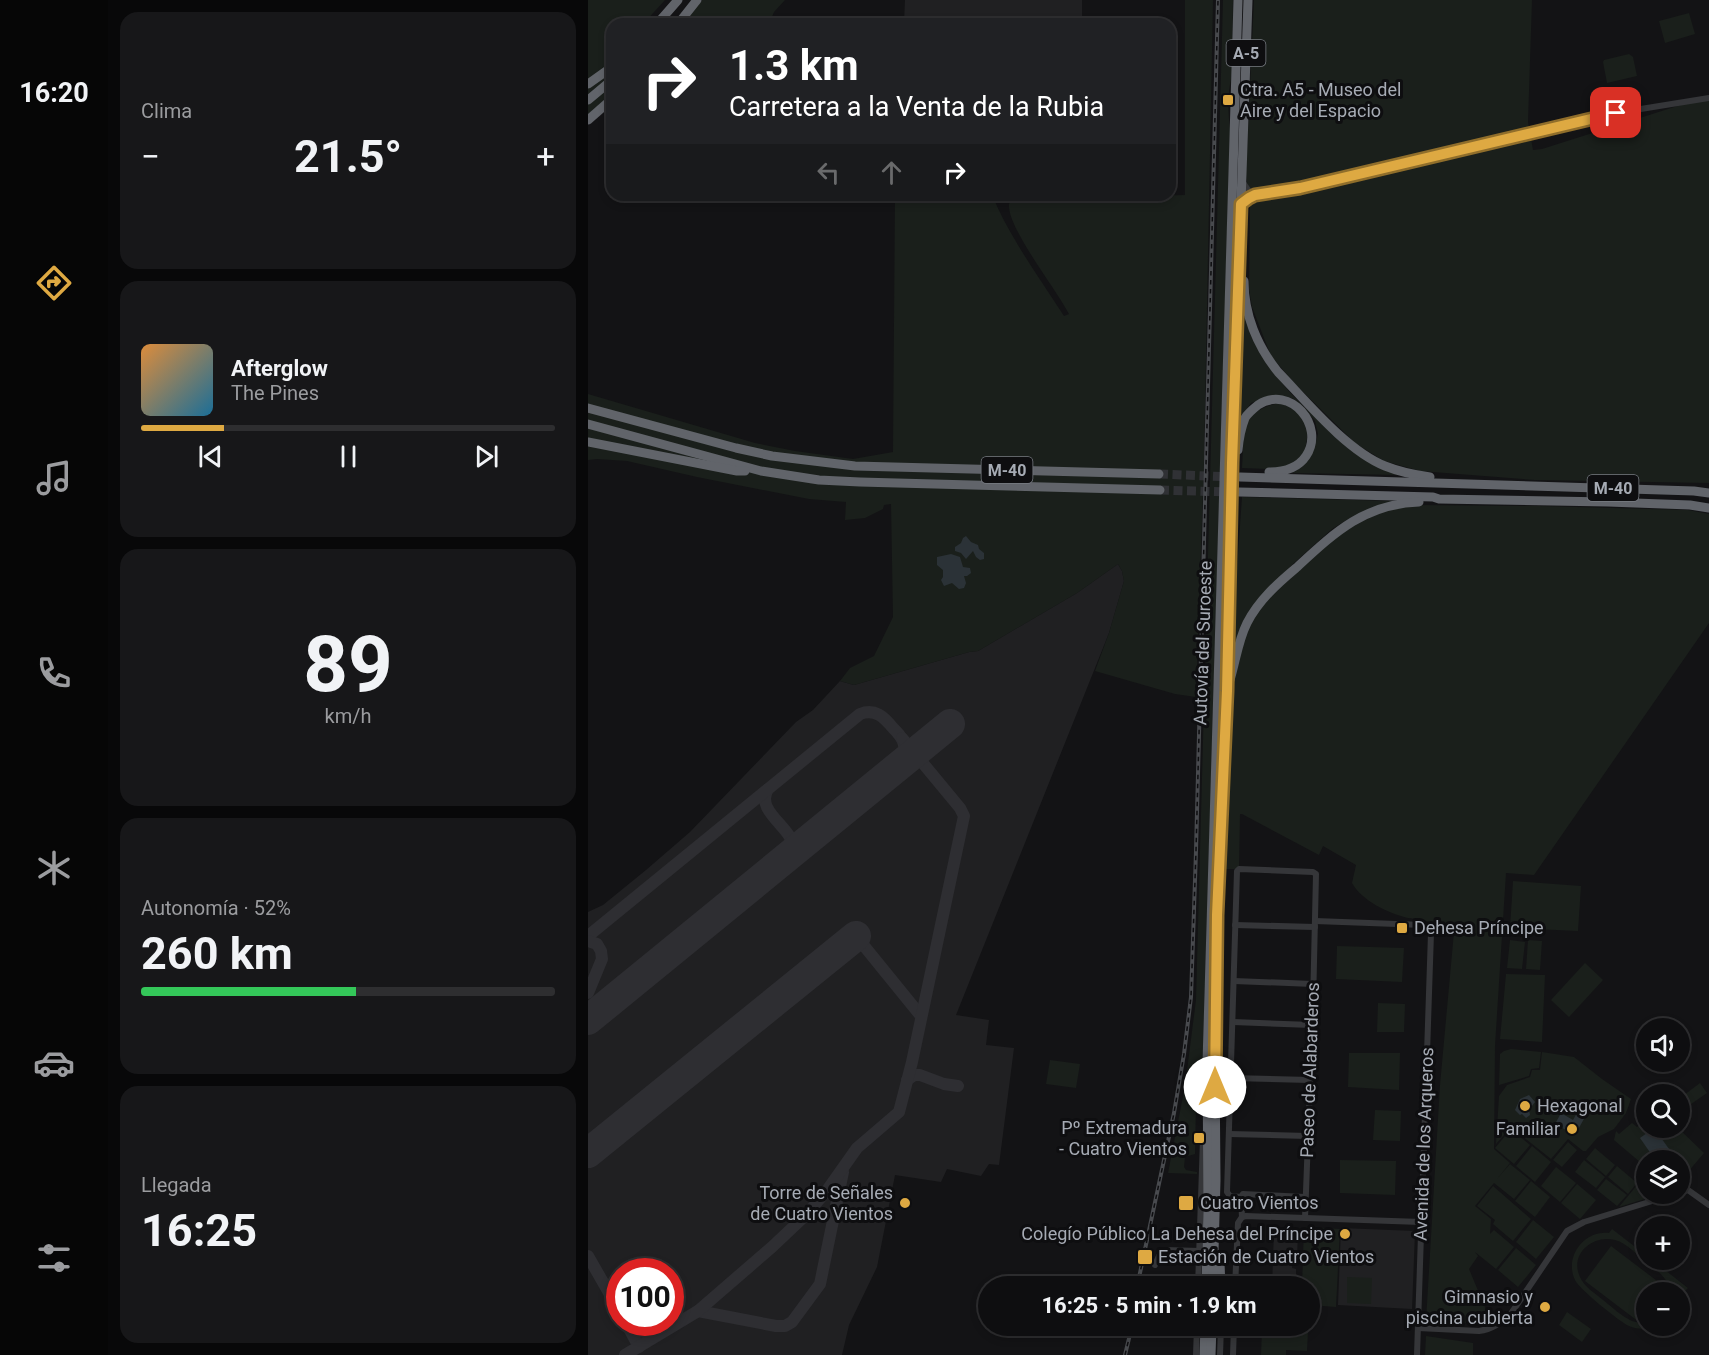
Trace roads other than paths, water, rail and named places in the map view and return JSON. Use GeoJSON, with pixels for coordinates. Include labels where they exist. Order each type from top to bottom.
{"type":"FeatureCollection","features":[{"type":"Feature","properties":{"kind":"highway"},"geometry":{"type":"LineString","coordinates":[[663,18],[680,0]]}},
{"type":"Feature","properties":{"kind":"highway"},"geometry":{"type":"LineString","coordinates":[[668,18],[680,0]]}},
{"type":"Feature","properties":{"kind":"highway"},"geometry":{"type":"LineString","coordinates":[[683,18],[697,0]]}},
{"type":"Feature","properties":{"kind":"highway","name":"Autovía del Suroeste"},"geometry":{"type":"LineString","coordinates":[[1206,1276],[1210,917],[1238,0]]}},
{"type":"Feature","properties":{"kind":"highway","name":"Autovía del Suroeste"},"geometry":{"type":"LineString","coordinates":[[1213,1276],[1217,915],[1227,691],[1232,463],[1248,0]]}},
{"type":"Feature","properties":{"kind":"highway"},"geometry":{"type":"LineString","coordinates":[[588,84],[606,71]]}},
{"type":"Feature","properties":{"kind":"highway"},"geometry":{"type":"LineString","coordinates":[[588,100],[606,85]]}},
{"type":"Feature","properties":{"kind":"highway"},"geometry":{"type":"LineString","coordinates":[[588,113],[606,97]]}},
{"type":"Feature","properties":{"kind":"highway"},"geometry":{"type":"LineString","coordinates":[[588,120],[606,104]]}},
{"type":"Feature","properties":{"kind":"highway"},"geometry":{"type":"LineString","coordinates":[[1241,220],[1244,229],[1244,287],[1247,310],[1256,336],[1278,372],[1333,428],[1354,447],[1383,466],[1411,474],[1477,479],[1501,484]]}},
{"type":"Feature","properties":{"kind":"highway","name":"M-40"},"geometry":{"type":"LineString","coordinates":[[1230,571],[1233,566],[1239,438],[1249,412],[1268,401],[1284,401],[1298,406],[1307,418],[1312,444],[1304,459],[1293,468],[1240,477],[1501,484],[1709,493]]}},
{"type":"Feature","properties":{"kind":"highway"},"geometry":{"type":"LineString","coordinates":[[588,402],[608,408],[633,420]]}},
{"type":"Feature","properties":{"kind":"highway","name":"M-40"},"geometry":{"type":"LineString","coordinates":[[588,408],[736,448],[807,461],[855,466],[1159,474]]}},
{"type":"Feature","properties":{"kind":"highway","name":"M-40"},"geometry":{"type":"LineString","coordinates":[[588,424],[760,471],[819,480],[1160,490]]}},
{"type":"Feature","properties":{"kind":"highway"},"geometry":{"type":"LineString","coordinates":[[588,442],[737,471],[760,471]]}},
{"type":"Feature","properties":{"kind":"highway","name":"M-40"},"geometry":{"type":"LineString","coordinates":[[1239,492],[1608,502],[1690,505],[1709,508]]}},
{"type":"Feature","properties":{"kind":"highway"},"geometry":{"type":"LineString","coordinates":[[1227,691],[1239,641],[1258,605],[1278,583],[1348,523],[1386,506],[1439,499]]}},
{"type":"Feature","properties":{"kind":"highway"},"geometry":{"type":"LineString","coordinates":[[1216,1180],[1219,1188],[1221,1276]]}},
{"type":"Feature","properties":{"kind":"highway"},"geometry":{"type":"LineString","coordinates":[[1204,1355],[1205,1336]]}},
{"type":"Feature","properties":{"kind":"highway"},"geometry":{"type":"LineString","coordinates":[[1211,1355],[1216,1336]]}},
{"type":"Feature","properties":{"kind":"street"},"geometry":{"type":"LineString","coordinates":[[1241,204],[1255,195],[1300,188],[1616,113],[1709,98]]}},
{"type":"Feature","properties":{"kind":"street"},"geometry":{"type":"LineString","coordinates":[[1242,181],[1255,195]]}},
{"type":"Feature","properties":{"kind":"street","name":"Paseo de Alabarderos"},"geometry":{"type":"LineString","coordinates":[[1235,925],[1237,871],[1239,869],[1315,873],[1305,1218]]}},
{"type":"Feature","properties":{"kind":"street"},"geometry":{"type":"LineString","coordinates":[[1305,1197],[1243,1194],[1241,1197],[1230,1196],[1227,1192],[1235,925],[1315,924]]}},
{"type":"Feature","properties":{"kind":"street","name":"Avenida de los Arqueros"},"geometry":{"type":"LineString","coordinates":[[1315,924],[1424,925],[1431,933],[1418,1355]]}},
{"type":"Feature","properties":{"kind":"street"},"geometry":{"type":"LineString","coordinates":[[1234,981],[1313,984]]}},
{"type":"Feature","properties":{"kind":"street"},"geometry":{"type":"LineString","coordinates":[[1233,1022],[1312,1025]]}},
{"type":"Feature","properties":{"kind":"street"},"geometry":{"type":"LineString","coordinates":[[1231,1078],[1310,1080]]}},
{"type":"Feature","properties":{"kind":"street"},"geometry":{"type":"LineString","coordinates":[[1199,1276],[1204,1098],[1207,1088]]}},
{"type":"Feature","properties":{"kind":"street"},"geometry":{"type":"LineString","coordinates":[[1229,1134],[1308,1136]]}},
{"type":"Feature","properties":{"kind":"street"},"geometry":{"type":"LineString","coordinates":[[1690,1191],[1709,1205]]}},
{"type":"Feature","properties":{"kind":"street"},"geometry":{"type":"LineString","coordinates":[[1236,1276],[1238,1223],[1242,1217],[1241,1197]]}},
{"type":"Feature","properties":{"kind":"street"},"geometry":{"type":"LineString","coordinates":[[1418,1328],[1479,1330],[1498,1325],[1510,1315],[1567,1231],[1584,1222],[1642,1204]]}},
{"type":"Feature","properties":{"kind":"street"},"geometry":{"type":"LineString","coordinates":[[1242,1217],[1421,1222]]}},
{"type":"Feature","properties":{"kind":"street"},"geometry":{"type":"LineString","coordinates":[[1155,1265],[1164,1250],[1200,1251]]}},
{"type":"Feature","properties":{"kind":"street"},"geometry":{"type":"LineString","coordinates":[[1196,1355],[1197,1336]]}},
{"type":"Feature","properties":{"kind":"street"},"geometry":{"type":"LineString","coordinates":[[1219,1336],[1220,1355]]}},
{"type":"Feature","properties":{"kind":"street"},"geometry":{"type":"LineString","coordinates":[[1233,1355],[1234,1336]]}},
{"type":"Feature","properties":{"kind":"tunnel"},"geometry":{"type":"LineString","coordinates":[[1159,474],[1232,477]]}},
{"type":"Feature","properties":{"kind":"tunnel"},"geometry":{"type":"LineString","coordinates":[[1160,490],[1230,492]]}},
{"type":"Feature","properties":{"kind":"railway"},"geometry":{"type":"LineString","coordinates":[[1139,1276],[1174,1113],[1191,997],[1218,0]]}},
{"type":"Feature","properties":{"kind":"railway"},"geometry":{"type":"LineString","coordinates":[[1125,1355],[1130,1336]]}},
{"type":"Feature","properties":{"kind":"place","name":"Ctra. A5 - Museo del Aire y del Espacio"},"geometry":{"type":"Point","coordinates":[1228,100]}},
{"type":"Feature","properties":{"kind":"place","name":"Dehesa Príncipe"},"geometry":{"type":"Point","coordinates":[1402,928]}},
{"type":"Feature","properties":{"kind":"place","name":"Hexagonal"},"geometry":{"type":"Point","coordinates":[1525,1106]}},
{"type":"Feature","properties":{"kind":"place","name":"Familiar"},"geometry":{"type":"Point","coordinates":[1572,1129]}},
{"type":"Feature","properties":{"kind":"place","name":"Pº Extremadura - Cuatro Vientos"},"geometry":{"type":"Point","coordinates":[1199,1138]}},
{"type":"Feature","properties":{"kind":"place","name":"Torre de Señales de Cuatro Vientos"},"geometry":{"type":"Point","coordinates":[905,1203]}},
{"type":"Feature","properties":{"kind":"place","name":"Cuatro Vientos"},"geometry":{"type":"Point","coordinates":[1186,1203]}},
{"type":"Feature","properties":{"kind":"place","name":"Colegío Público La Dehesa del Príncipe"},"geometry":{"type":"Point","coordinates":[1345,1234]}},
{"type":"Feature","properties":{"kind":"place","name":"Estación de Cuatro Vientos"},"geometry":{"type":"Point","coordinates":[1145,1257]}},
{"type":"Feature","properties":{"kind":"place","name":"Gimnasio y piscina cubierta"},"geometry":{"type":"Point","coordinates":[1545,1307]}}]}
